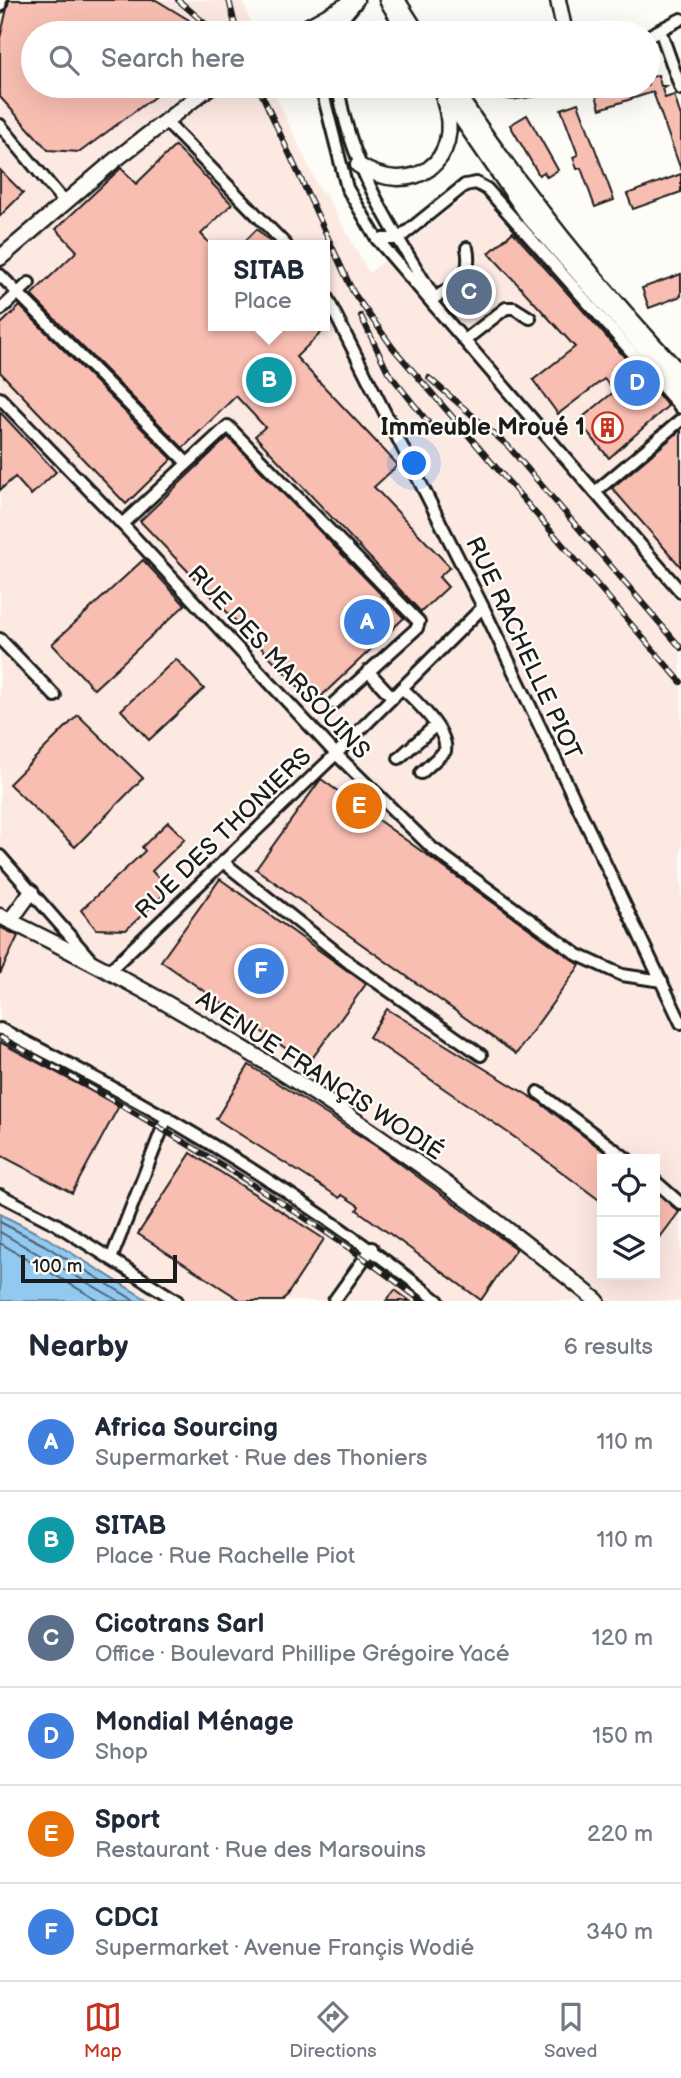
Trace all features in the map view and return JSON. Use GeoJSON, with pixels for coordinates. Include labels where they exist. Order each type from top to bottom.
{"type":"FeatureCollection","features":[{"type":"Feature","properties":{"kind":"main road"},"geometry":{"type":"LineString","coordinates":[[319,21],[358,0]]}},
{"type":"Feature","properties":{"kind":"main road"},"geometry":{"type":"LineString","coordinates":[[558,0],[562,21]]}},
{"type":"Feature","properties":{"kind":"main road"},"geometry":{"type":"LineString","coordinates":[[392,1],[401,21]]}},
{"type":"Feature","properties":{"kind":"main road"},"geometry":{"type":"LineString","coordinates":[[392,1],[408,21]]}},
{"type":"Feature","properties":{"kind":"main road"},"geometry":{"type":"LineString","coordinates":[[0,258],[64,202],[195,98]]}},
{"type":"Feature","properties":{"kind":"main road"},"geometry":{"type":"LineString","coordinates":[[358,164],[383,178],[397,180],[431,168],[442,156],[449,128],[443,98]]}},
{"type":"Feature","properties":{"kind":"main road"},"geometry":{"type":"LineString","coordinates":[[447,98],[529,217],[681,391]]}},
{"type":"Feature","properties":{"kind":"main road"},"geometry":{"type":"LineString","coordinates":[[460,98],[537,209],[623,312],[681,374]]}},
{"type":"Feature","properties":{"kind":"main road"},"geometry":{"type":"LineString","coordinates":[[564,259],[573,288]]}},
{"type":"Feature","properties":{"kind":"main road"},"geometry":{"type":"LineString","coordinates":[[5,918],[31,892]]}},
{"type":"Feature","properties":{"kind":"main road","name":"AVENUE FRANÇIS WODIÉ"},"geometry":{"type":"LineString","coordinates":[[5,918],[110,970],[255,1054],[409,1156],[597,1301]]}},
{"type":"Feature","properties":{"kind":"street"},"geometry":{"type":"LineString","coordinates":[[0,6],[1,0]]}},
{"type":"Feature","properties":{"kind":"street"},"geometry":{"type":"LineString","coordinates":[[341,21],[358,0]]}},
{"type":"Feature","properties":{"kind":"street"},"geometry":{"type":"LineString","coordinates":[[681,19],[660,30],[681,89]]}},
{"type":"Feature","properties":{"kind":"street"},"geometry":{"type":"LineString","coordinates":[[324,98],[347,188],[377,239],[681,592]]}},
{"type":"Feature","properties":{"kind":"street"},"geometry":{"type":"LineString","coordinates":[[340,98],[344,122],[358,164],[398,239],[449,320]]}},
{"type":"Feature","properties":{"kind":"street"},"geometry":{"type":"LineString","coordinates":[[165,121],[281,240]]}},
{"type":"Feature","properties":{"kind":"street"},"geometry":{"type":"LineString","coordinates":[[0,125],[64,202]]}},
{"type":"Feature","properties":{"kind":"street"},"geometry":{"type":"LineString","coordinates":[[377,239],[398,239],[465,185],[476,183],[486,189],[681,408]]}},
{"type":"Feature","properties":{"kind":"street"},"geometry":{"type":"LineString","coordinates":[[435,298],[463,278],[469,269],[467,248]]}},
{"type":"Feature","properties":{"kind":"street"},"geometry":{"type":"LineString","coordinates":[[0,275],[187,463]]}},
{"type":"Feature","properties":{"kind":"street"},"geometry":{"type":"LineString","coordinates":[[0,310],[29,283]]}},
{"type":"Feature","properties":{"kind":"street","name":"RUE RACHELLE PIOT"},"geometry":{"type":"LineString","coordinates":[[330,304],[483,607],[681,1023]]}},
{"type":"Feature","properties":{"kind":"street"},"geometry":{"type":"LineString","coordinates":[[466,340],[506,308],[514,308],[530,318]]}},
{"type":"Feature","properties":{"kind":"street","name":"RUE DES MARSOUINS"},"geometry":{"type":"LineString","coordinates":[[0,398],[122,524],[336,754],[432,848],[578,956],[622,975],[662,981]]}},
{"type":"Feature","properties":{"kind":"street"},"geometry":{"type":"LineString","coordinates":[[595,492],[681,420]]}},
{"type":"Feature","properties":{"kind":"street"},"geometry":{"type":"LineString","coordinates":[[122,524],[228,426],[419,622],[417,628],[334,703]]}},
{"type":"Feature","properties":{"kind":"street","name":"RUE DES THONIERS"},"geometry":{"type":"LineString","coordinates":[[110,970],[336,754],[483,607]]}},
{"type":"Feature","properties":{"kind":"street"},"geometry":{"type":"LineString","coordinates":[[0,639],[55,696]]}},
{"type":"Feature","properties":{"kind":"street"},"geometry":{"type":"LineString","coordinates":[[368,671],[393,698]]}},
{"type":"Feature","properties":{"kind":"street"},"geometry":{"type":"LineString","coordinates":[[402,688],[446,740],[446,751],[421,773]]}},
{"type":"Feature","properties":{"kind":"street"},"geometry":{"type":"LineString","coordinates":[[399,758],[435,726]]}},
{"type":"Feature","properties":{"kind":"street"},"geometry":{"type":"LineString","coordinates":[[0,856],[93,962]]}},
{"type":"Feature","properties":{"kind":"street"},"geometry":{"type":"LineString","coordinates":[[223,862],[351,964],[481,1055]]}},
{"type":"Feature","properties":{"kind":"street"},"geometry":{"type":"LineString","coordinates":[[0,1029],[167,1116],[372,1248],[438,1301]]}},
{"type":"Feature","properties":{"kind":"street"},"geometry":{"type":"LineString","coordinates":[[538,1092],[620,1154]]}},
{"type":"Feature","properties":{"kind":"street"},"geometry":{"type":"LineString","coordinates":[[111,1259],[167,1116]]}},
{"type":"Feature","properties":{"kind":"street"},"geometry":{"type":"LineString","coordinates":[[660,1185],[681,1204]]}},
{"type":"Feature","properties":{"kind":"street"},"geometry":{"type":"LineString","coordinates":[[0,1195],[56,1224],[177,1301]]}},
{"type":"Feature","properties":{"kind":"street"},"geometry":{"type":"LineString","coordinates":[[334,1301],[372,1248]]}},
{"type":"Feature","properties":{"kind":"shaded area"},"geometry":{"type":"Polygon","coordinates":[[[0,0],[242,0],[250,21],[21,21],[21,98],[277,98],[321,193],[324,192],[369,273],[477,188],[681,415],[681,1301],[149,1301],[47,1238],[0,1214],[0,0]]]}},
{"type":"Feature","properties":{"kind":"water"},"geometry":{"type":"Polygon","coordinates":[[[0,1214],[47,1238],[149,1301],[0,1301],[0,1214]]]}},
{"type":"Feature","properties":{"kind":"building"},"geometry":{"type":"Polygon","coordinates":[[[9,0],[156,0],[189,20],[21,21],[21,98],[153,98],[80,152],[48,150],[0,97],[0,38],[9,0]]]}},
{"type":"Feature","properties":{"kind":"building"},"geometry":{"type":"Polygon","coordinates":[[[660,82],[661,86],[667,86],[662,89],[665,98],[674,95],[681,117],[681,170],[655,98],[660,98],[660,82]]]}},
{"type":"Feature","properties":{"kind":"building"},"geometry":{"type":"Polygon","coordinates":[[[597,98],[634,98],[600,109],[597,98]]]}},
{"type":"Feature","properties":{"kind":"building"},"geometry":{"type":"Polygon","coordinates":[[[578,103],[614,200],[595,207],[581,168],[577,169],[573,157],[578,155],[561,109],[578,103]]]}},
{"type":"Feature","properties":{"kind":"building"},"geometry":{"type":"Polygon","coordinates":[[[527,115],[558,170],[547,177],[544,172],[539,175],[510,125],[527,115]]]}},
{"type":"Feature","properties":{"kind":"building"},"geometry":{"type":"Polygon","coordinates":[[[175,146],[232,204],[201,234],[208,242],[208,331],[323,331],[296,357],[398,465],[374,487],[450,567],[439,577],[448,587],[421,612],[255,436],[265,427],[236,396],[183,448],[31,295],[77,251],[56,229],[121,168],[136,184],[175,146]]]}},
{"type":"Feature","properties":{"kind":"building"},"geometry":{"type":"Polygon","coordinates":[[[0,170],[23,193],[0,216],[0,170]]]}},
{"type":"Feature","properties":{"kind":"building"},"geometry":{"type":"Polygon","coordinates":[[[681,174],[681,192],[633,209],[627,194],[681,174]]]}},
{"type":"Feature","properties":{"kind":"building"},"geometry":{"type":"Polygon","coordinates":[[[257,229],[268,240],[246,240],[257,229]]]}},
{"type":"Feature","properties":{"kind":"building"},"geometry":{"type":"Polygon","coordinates":[[[513,232],[668,406],[609,458],[578,421],[615,391],[604,379],[558,414],[533,380],[575,347],[489,253],[513,232]]]}},
{"type":"Feature","properties":{"kind":"building"},"geometry":{"type":"Polygon","coordinates":[[[681,274],[681,296],[649,308],[642,288],[681,274]]]}},
{"type":"Feature","properties":{"kind":"building"},"geometry":{"type":"Polygon","coordinates":[[[20,306],[172,459],[126,504],[0,372],[0,325],[20,306]]]}},
{"type":"Feature","properties":{"kind":"building"},"geometry":{"type":"Polygon","coordinates":[[[0,412],[56,472],[31,495],[15,477],[0,490],[0,412]]]}},
{"type":"Feature","properties":{"kind":"building"},"geometry":{"type":"Polygon","coordinates":[[[681,430],[681,567],[612,488],[681,430]]]}},
{"type":"Feature","properties":{"kind":"building"},"geometry":{"type":"Polygon","coordinates":[[[228,437],[404,618],[314,703],[140,521],[228,437]]]}},
{"type":"Feature","properties":{"kind":"building"},"geometry":{"type":"Polygon","coordinates":[[[143,560],[185,605],[94,689],[52,644],[143,560]]]}},
{"type":"Feature","properties":{"kind":"building"},"geometry":{"type":"Polygon","coordinates":[[[176,659],[204,689],[149,740],[121,710],[176,659]]]}},
{"type":"Feature","properties":{"kind":"building"},"geometry":{"type":"Polygon","coordinates":[[[78,715],[143,778],[75,847],[9,784],[78,715]]]}},
{"type":"Feature","properties":{"kind":"building"},"geometry":{"type":"Polygon","coordinates":[[[321,779],[580,965],[516,1054],[256,869],[321,779]]]}},
{"type":"Feature","properties":{"kind":"building"},"geometry":{"type":"Polygon","coordinates":[[[168,822],[185,839],[152,871],[169,890],[126,930],[96,929],[81,910],[145,851],[142,847],[168,822]]]}},
{"type":"Feature","properties":{"kind":"building"},"geometry":{"type":"Polygon","coordinates":[[[220,879],[366,984],[308,1064],[161,961],[220,879]]]}},
{"type":"Feature","properties":{"kind":"building"},"geometry":{"type":"Polygon","coordinates":[[[0,927],[18,936],[0,974],[0,927]]]}},
{"type":"Feature","properties":{"kind":"building"},"geometry":{"type":"Polygon","coordinates":[[[387,1009],[539,1102],[607,1154],[597,1154],[597,1198],[520,1141],[369,1037],[387,1009]]]}},
{"type":"Feature","properties":{"kind":"building"},"geometry":{"type":"Polygon","coordinates":[[[0,1042],[119,1106],[72,1193],[0,1155],[0,1042]]]}},
{"type":"Feature","properties":{"kind":"building"},"geometry":{"type":"Polygon","coordinates":[[[249,1065],[379,1148],[516,1249],[481,1300],[357,1210],[359,1206],[342,1195],[340,1198],[216,1119],[249,1065]]]}},
{"type":"Feature","properties":{"kind":"building"},"geometry":{"type":"Polygon","coordinates":[[[191,1153],[324,1239],[283,1301],[242,1301],[138,1234],[191,1153]]]}},
{"type":"Feature","properties":{"kind":"building"},"geometry":{"type":"Polygon","coordinates":[[[660,1195],[679,1212],[660,1237],[660,1195]]]}},
{"type":"Feature","properties":{"kind":"building"},"geometry":{"type":"Polygon","coordinates":[[[395,1290],[410,1301],[386,1301],[395,1290]]]}},
{"type":"Feature","properties":{"kind":"railway"},"geometry":{"type":"LineString","coordinates":[[178,0],[202,21]]}},
{"type":"Feature","properties":{"kind":"railway"},"geometry":{"type":"LineString","coordinates":[[229,0],[234,21]]}},
{"type":"Feature","properties":{"kind":"railway"},"geometry":{"type":"LineString","coordinates":[[264,98],[329,240]]}},
{"type":"Feature","properties":{"kind":"railway"},"geometry":{"type":"LineString","coordinates":[[330,242],[353,292],[393,348],[681,682]]}},
{"type":"Feature","properties":{"kind":"railway"},"geometry":{"type":"LineString","coordinates":[[361,316],[388,372],[428,422]]}},
{"type":"Feature","properties":{"kind":"railway"},"geometry":{"type":"LineString","coordinates":[[429,378],[508,446],[681,648]]}},
{"type":"Feature","properties":{"kind":"railway"},"geometry":{"type":"LineString","coordinates":[[0,1037],[216,1161],[320,1228],[422,1301]]}},
{"type":"Feature","properties":{"kind":"place","name":"Cicotrans Sarl"},"geometry":{"type":"Point","coordinates":[469,292]}},
{"type":"Feature","properties":{"kind":"place","name":"SITAB"},"geometry":{"type":"Point","coordinates":[269,380]}},
{"type":"Feature","properties":{"kind":"place","name":"Mondial Ménage"},"geometry":{"type":"Point","coordinates":[637,383]}},
{"type":"Feature","properties":{"kind":"place","name":"Immeuble Mroué 1"},"geometry":{"type":"Point","coordinates":[608,427]}},
{"type":"Feature","properties":{"kind":"place","name":"Africa Sourcing"},"geometry":{"type":"Point","coordinates":[367,622]}},
{"type":"Feature","properties":{"kind":"place","name":"Sport"},"geometry":{"type":"Point","coordinates":[359,806]}},
{"type":"Feature","properties":{"kind":"place","name":"CDCI"},"geometry":{"type":"Point","coordinates":[261,971]}}]}
